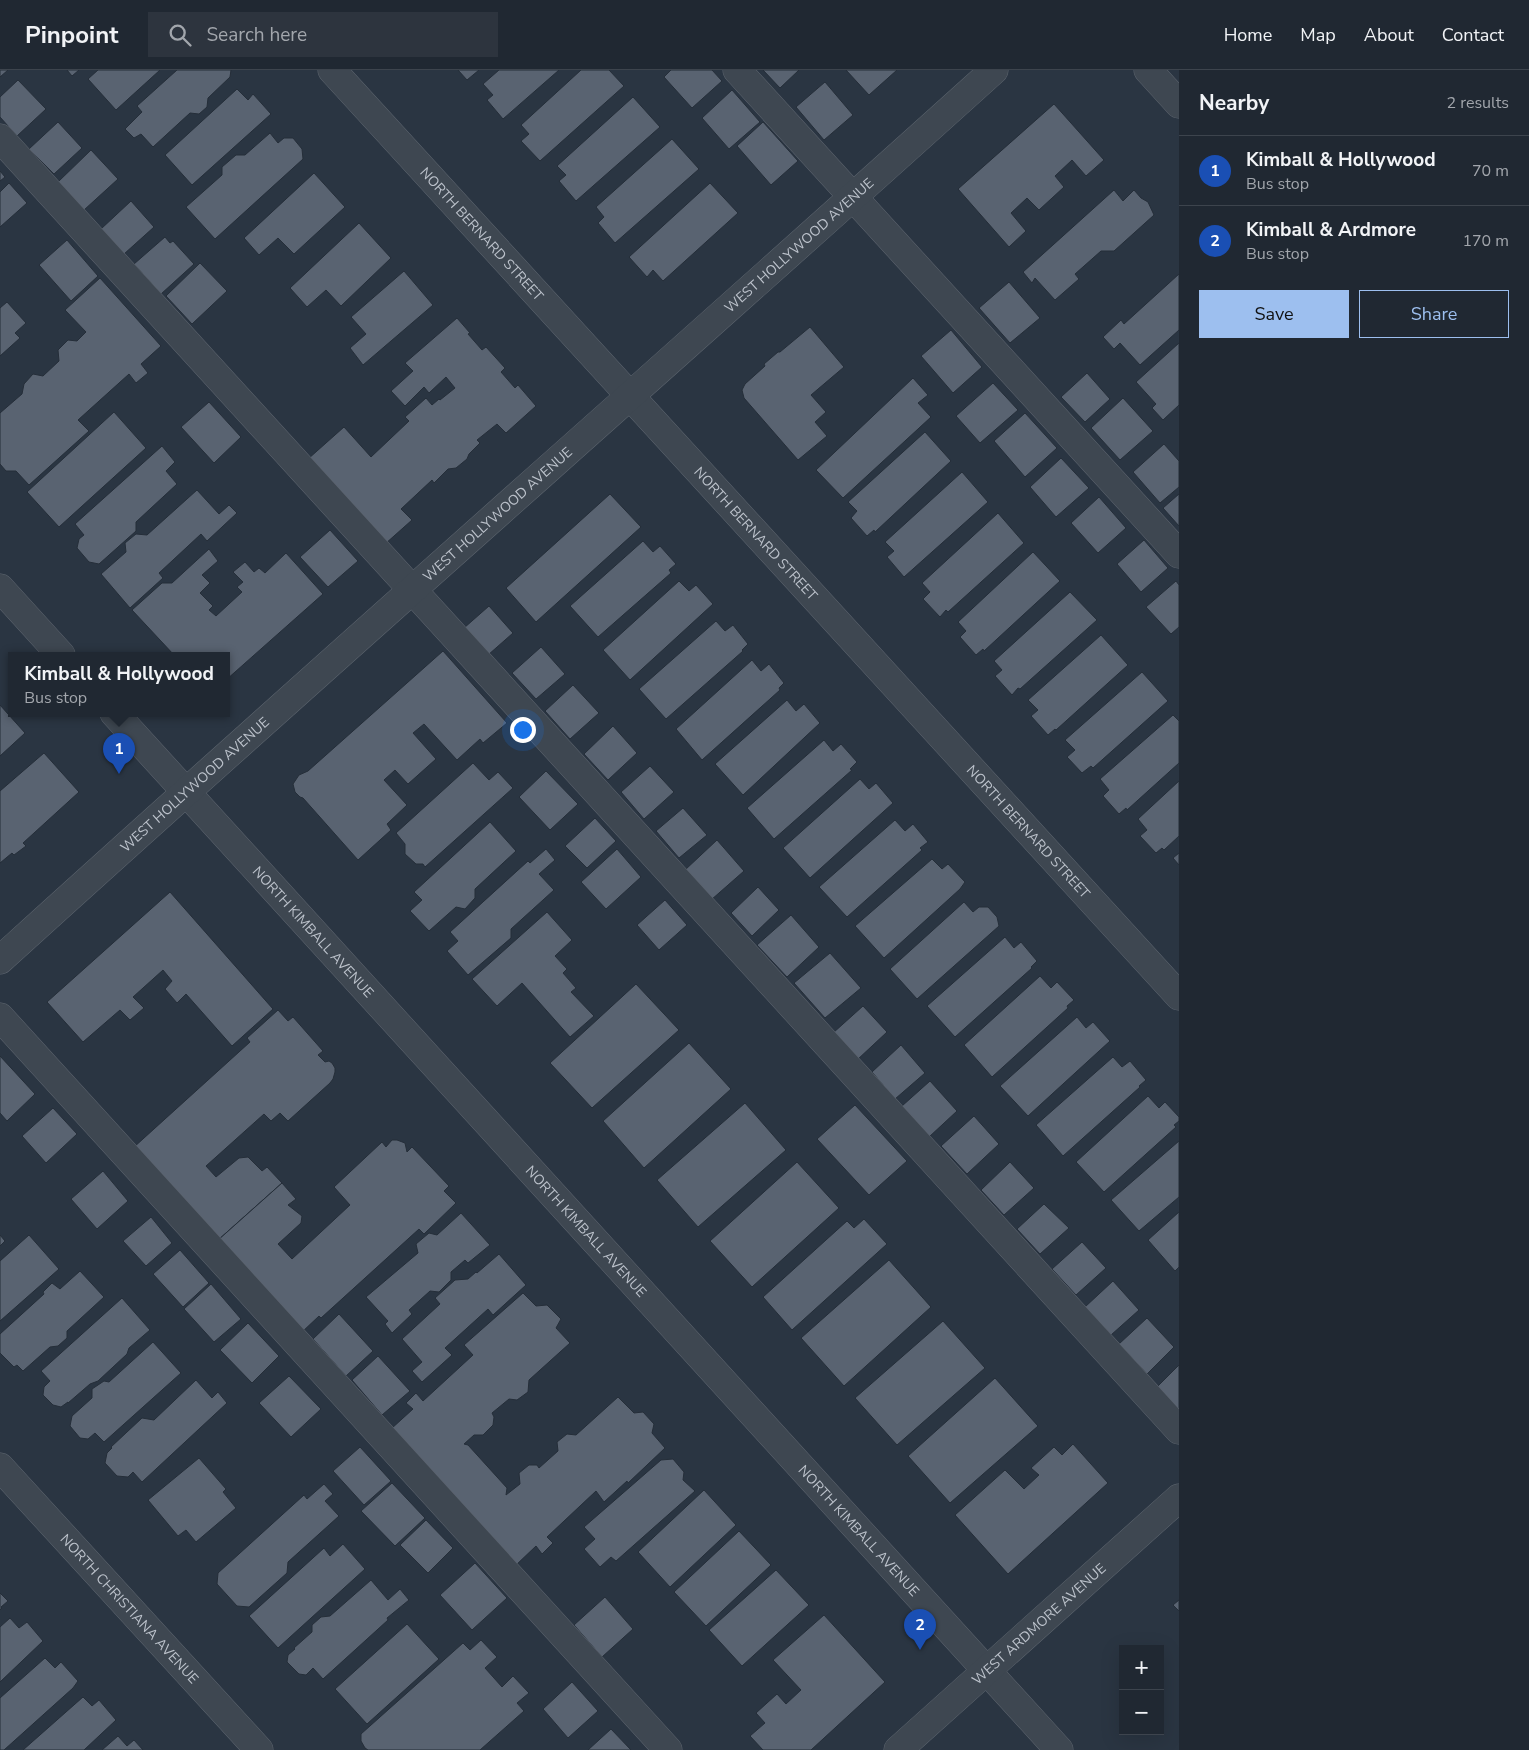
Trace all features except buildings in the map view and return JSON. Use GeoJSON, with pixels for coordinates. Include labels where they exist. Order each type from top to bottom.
{"type":"FeatureCollection","features":[{"type":"Feature","properties":{"kind":"street","name":"NORTH BERNARD STREET"},"geometry":{"type":"LineString","coordinates":[[332,70],[1179,996]]}},
{"type":"Feature","properties":{"kind":"street"},"geometry":{"type":"LineString","coordinates":[[737,70],[1179,554]]}},
{"type":"Feature","properties":{"kind":"street","name":"WEST HOLLYWOOD AVENUE"},"geometry":{"type":"LineString","coordinates":[[0,960],[185,791],[413,590],[994,70]]}},
{"type":"Feature","properties":{"kind":"street"},"geometry":{"type":"LineString","coordinates":[[1148,70],[1179,104]]}},
{"type":"Feature","properties":{"kind":"street"},"geometry":{"type":"LineString","coordinates":[[0,138],[1179,1430]]}},
{"type":"Feature","properties":{"kind":"street"},"geometry":{"type":"LineString","coordinates":[[0,588],[58,652]]}},
{"type":"Feature","properties":{"kind":"street","name":"NORTH KIMBALL AVENUE"},"geometry":{"type":"LineString","coordinates":[[118,717],[1059,1750]]}},
{"type":"Feature","properties":{"kind":"street"},"geometry":{"type":"LineString","coordinates":[[0,1017],[668,1750]]}},
{"type":"Feature","properties":{"kind":"street","name":"NORTH CHRISTIANA AVENUE"},"geometry":{"type":"LineString","coordinates":[[0,1467],[259,1750]]}},
{"type":"Feature","properties":{"kind":"street","name":"WEST ARDMORE AVENUE"},"geometry":{"type":"LineString","coordinates":[[898,1750],[1179,1498]]}},
{"type":"Feature","properties":{"kind":"place","name":"Kimball & Hollywood"},"geometry":{"type":"Point","coordinates":[119,774]}},
{"type":"Feature","properties":{"kind":"place","name":"Kimball & Ardmore"},"geometry":{"type":"Point","coordinates":[920,1650]}}]}
